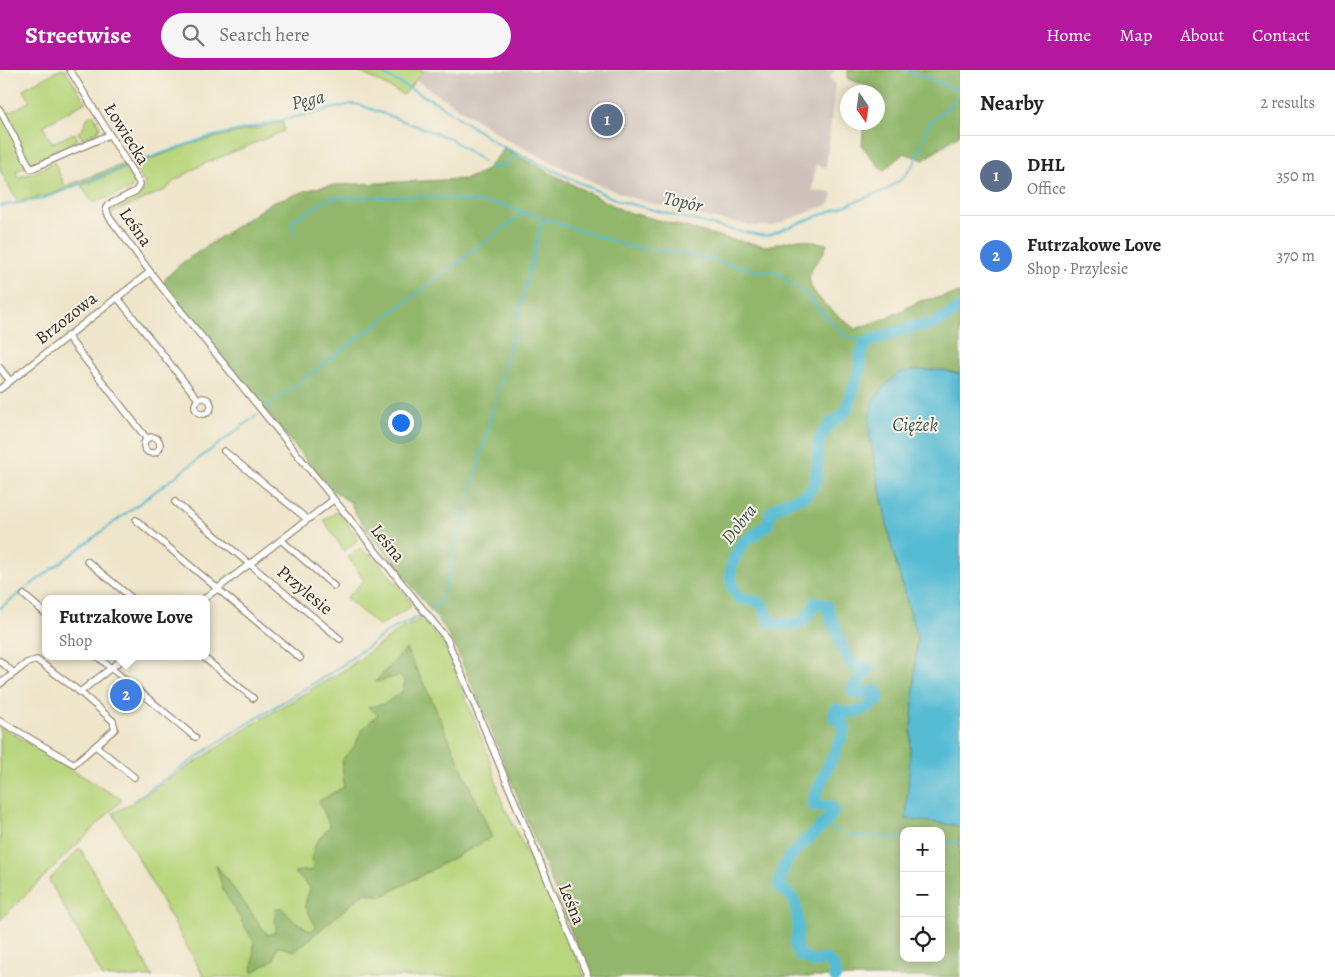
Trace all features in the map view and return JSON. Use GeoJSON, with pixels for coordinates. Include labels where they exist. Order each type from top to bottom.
{"type":"FeatureCollection","features":[{"type":"Feature","properties":{"kind":"street","name":"Łowiecka"},"geometry":{"type":"LineString","coordinates":[[70,70],[139,182],[140,188]]}},
{"type":"Feature","properties":{"kind":"street"},"geometry":{"type":"LineString","coordinates":[[0,110],[31,169],[109,135]]}},
{"type":"Feature","properties":{"kind":"street","name":"Leśna"},"geometry":{"type":"LineString","coordinates":[[140,188],[112,202],[107,210],[109,217],[150,272],[447,640],[588,977]]}},
{"type":"Feature","properties":{"kind":"street","name":"Brzozowa"},"geometry":{"type":"LineString","coordinates":[[0,388],[150,272]]}},
{"type":"Feature","properties":{"kind":"street"},"geometry":{"type":"LineString","coordinates":[[118,297],[198,399]]}},
{"type":"Feature","properties":{"kind":"street"},"geometry":{"type":"LineString","coordinates":[[66,336],[147,438]]}},
{"type":"Feature","properties":{"kind":"street"},"geometry":{"type":"LineString","coordinates":[[0,368],[10,381]]}},
{"type":"Feature","properties":{"kind":"street"},"geometry":{"type":"LineString","coordinates":[[224,451],[307,520]]}},
{"type":"Feature","properties":{"kind":"street","name":"Przylesie"},"geometry":{"type":"LineString","coordinates":[[209,595],[333,500]]}},
{"type":"Feature","properties":{"kind":"street","name":"Przylesie"},"geometry":{"type":"LineString","coordinates":[[175,502],[340,639]]}},
{"type":"Feature","properties":{"kind":"street"},"geometry":{"type":"LineString","coordinates":[[136,520],[300,658]]}},
{"type":"Feature","properties":{"kind":"street","name":"Przylesie"},"geometry":{"type":"LineString","coordinates":[[280,540],[334,586]]}},
{"type":"Feature","properties":{"kind":"street"},"geometry":{"type":"LineString","coordinates":[[87,561],[128,595]]}},
{"type":"Feature","properties":{"kind":"street"},"geometry":{"type":"LineString","coordinates":[[24,595],[42,611]]}},
{"type":"Feature","properties":{"kind":"street"},"geometry":{"type":"LineString","coordinates":[[0,684],[27,663],[37,660],[80,692],[115,725],[114,733],[74,764],[0,720]]}},
{"type":"Feature","properties":{"kind":"street"},"geometry":{"type":"LineString","coordinates":[[102,660],[195,737]]}},
{"type":"Feature","properties":{"kind":"street"},"geometry":{"type":"LineString","coordinates":[[80,692],[122,660]]}},
{"type":"Feature","properties":{"kind":"street"},"geometry":{"type":"LineString","coordinates":[[207,660],[253,698]]}},
{"type":"Feature","properties":{"kind":"street"},"geometry":{"type":"LineString","coordinates":[[0,661],[14,673]]}},
{"type":"Feature","properties":{"kind":"street"},"geometry":{"type":"LineString","coordinates":[[97,747],[134,777]]}},
{"type":"Feature","properties":{"kind":"shaded area"},"geometry":{"type":"Polygon","coordinates":[[[424,70],[835,70],[830,77],[835,85],[826,167],[815,165],[812,191],[833,193],[830,204],[772,226],[755,226],[701,216],[635,199],[595,183],[507,140],[416,80],[424,70]]]}},
{"type":"Feature","properties":{"kind":"green space"},"geometry":{"type":"Polygon","coordinates":[[[59,70],[65,70],[86,102],[43,126],[52,143],[75,133],[78,140],[49,153],[50,157],[16,171],[18,177],[34,173],[54,162],[65,186],[123,164],[124,166],[46,196],[17,201],[0,170],[0,102],[7,114],[30,101],[23,89],[59,70]]]}},
{"type":"Feature","properties":{"kind":"green space"},"geometry":{"type":"Polygon","coordinates":[[[356,70],[424,70],[404,95],[356,70]]]}},
{"type":"Feature","properties":{"kind":"green space"},"geometry":{"type":"Polygon","coordinates":[[[848,70],[960,70],[960,134],[924,160],[904,153],[883,171],[862,146],[863,130],[885,130],[885,85],[865,85],[848,79],[848,70]]]}},
{"type":"Feature","properties":{"kind":"green space"},"geometry":{"type":"Polygon","coordinates":[[[93,114],[100,126],[98,131],[82,139],[78,132],[82,130],[87,118],[93,114]]]}},
{"type":"Feature","properties":{"kind":"green space"},"geometry":{"type":"Polygon","coordinates":[[[283,122],[284,131],[201,165],[174,181],[167,189],[112,213],[116,204],[142,194],[145,187],[144,182],[132,166],[196,142],[283,122]]]}},
{"type":"Feature","properties":{"kind":"green space"},"geometry":{"type":"Polygon","coordinates":[[[504,149],[624,211],[730,239],[766,246],[799,239],[827,244],[824,252],[811,270],[809,278],[812,287],[824,303],[855,329],[887,318],[920,301],[960,293],[960,374],[943,370],[870,439],[892,548],[917,637],[912,735],[924,821],[960,826],[960,977],[592,977],[576,944],[489,724],[455,647],[444,627],[357,516],[350,502],[329,488],[163,285],[166,278],[179,265],[272,202],[315,188],[335,185],[466,179],[485,171],[504,149]]]}},
{"type":"Feature","properties":{"kind":"green space"},"geometry":{"type":"Polygon","coordinates":[[[126,168],[135,181],[131,189],[93,203],[81,186],[126,168]]]}},
{"type":"Feature","properties":{"kind":"green space"},"geometry":{"type":"Polygon","coordinates":[[[338,511],[356,535],[356,542],[344,551],[324,520],[338,511]]]}},
{"type":"Feature","properties":{"kind":"green space"},"geometry":{"type":"Polygon","coordinates":[[[360,548],[368,555],[371,553],[411,601],[410,607],[379,626],[346,598],[364,580],[348,557],[360,548]]]}},
{"type":"Feature","properties":{"kind":"green space"},"geometry":{"type":"Polygon","coordinates":[[[421,619],[444,644],[488,755],[503,804],[534,868],[543,881],[585,977],[204,977],[113,813],[136,801],[261,719],[344,670],[401,629],[421,619]]]}},
{"type":"Feature","properties":{"kind":"green space"},"geometry":{"type":"Polygon","coordinates":[[[406,649],[431,698],[492,837],[383,896],[364,893],[295,951],[277,946],[274,959],[252,973],[254,942],[223,890],[216,865],[268,935],[276,932],[275,910],[281,907],[292,919],[311,931],[316,927],[305,905],[310,888],[294,872],[313,870],[313,850],[320,837],[330,826],[319,801],[344,787],[342,760],[354,747],[362,730],[378,714],[368,707],[384,704],[402,692],[405,681],[399,676],[375,682],[406,649]]]}},
{"type":"Feature","properties":{"kind":"green space"},"geometry":{"type":"Polygon","coordinates":[[[0,726],[122,800],[0,920],[0,726]]]}},
{"type":"Feature","properties":{"kind":"green space"},"geometry":{"type":"Polygon","coordinates":[[[80,848],[153,977],[103,977],[49,880],[80,848]]]}},
{"type":"Feature","properties":{"kind":"water","name":"Ciężek"},"geometry":{"type":"Polygon","coordinates":[[[914,370],[943,370],[960,374],[960,826],[906,819],[917,637],[892,548],[870,439],[869,420],[873,401],[883,388],[898,373],[914,370]]]}},
{"type":"Feature","properties":{"kind":"waterway","name":"Topór"},"geometry":{"type":"LineString","coordinates":[[375,70],[439,104],[497,144],[619,201],[727,229],[766,236],[886,190],[904,177],[914,164],[929,124],[960,96]]}},
{"type":"Feature","properties":{"kind":"waterway"},"geometry":{"type":"LineString","coordinates":[[903,70],[960,90]]}},
{"type":"Feature","properties":{"kind":"waterway","name":"Pęga"},"geometry":{"type":"LineString","coordinates":[[132,164],[205,138],[352,104],[360,105],[449,138],[484,162]]}},
{"type":"Feature","properties":{"kind":"waterway","name":"Pęga"},"geometry":{"type":"LineString","coordinates":[[490,165],[493,168],[500,168],[517,154]]}},
{"type":"Feature","properties":{"kind":"waterway","name":"Pęga"},"geometry":{"type":"LineString","coordinates":[[0,206],[42,199],[126,167]]}},
{"type":"Feature","properties":{"kind":"waterway"},"geometry":{"type":"LineString","coordinates":[[294,233],[292,221],[330,198],[430,196],[502,205],[631,247],[678,252],[764,272],[774,270],[802,292],[844,335],[866,342]]}},
{"type":"Feature","properties":{"kind":"waterway"},"geometry":{"type":"LineString","coordinates":[[264,409],[525,212]]}},
{"type":"Feature","properties":{"kind":"waterway"},"geometry":{"type":"LineString","coordinates":[[517,320],[543,218]]}},
{"type":"Feature","properties":{"kind":"waterway","name":"Dobra"},"geometry":{"type":"LineString","coordinates":[[835,977],[834,967],[826,959],[815,962],[800,955],[795,946],[798,921],[796,908],[791,895],[779,887],[782,873],[793,853],[818,830],[834,811],[831,806],[814,806],[813,800],[845,729],[841,722],[835,719],[834,713],[837,709],[843,713],[861,711],[878,700],[879,695],[875,691],[856,694],[852,689],[869,669],[865,666],[853,666],[844,652],[826,605],[816,602],[807,617],[798,623],[770,623],[762,604],[750,599],[740,599],[734,591],[731,581],[731,568],[741,545],[767,525],[771,512],[780,505],[806,495],[816,482],[819,440],[830,424],[845,413],[860,370],[860,357],[866,342],[915,326],[935,324],[960,308]]}},
{"type":"Feature","properties":{"kind":"waterway"},"geometry":{"type":"LineString","coordinates":[[910,328],[912,344]]}},
{"type":"Feature","properties":{"kind":"waterway"},"geometry":{"type":"LineString","coordinates":[[430,611],[437,606],[442,598],[515,329]]}},
{"type":"Feature","properties":{"kind":"waterway"},"geometry":{"type":"LineString","coordinates":[[0,608],[257,415]]}},
{"type":"Feature","properties":{"kind":"waterway"},"geometry":{"type":"LineString","coordinates":[[133,801],[229,735],[334,671],[389,631],[422,615]]}},
{"type":"Feature","properties":{"kind":"waterway"},"geometry":{"type":"LineString","coordinates":[[823,824],[839,832]]}},
{"type":"Feature","properties":{"kind":"waterway"},"geometry":{"type":"LineString","coordinates":[[847,835],[900,839]]}},
{"type":"Feature","properties":{"kind":"waterway"},"geometry":{"type":"LineString","coordinates":[[945,842],[960,843]]}},
{"type":"Feature","properties":{"kind":"waterway","name":"Dobra"},"geometry":{"type":"LineString","coordinates":[[778,863],[783,866]]}},
{"type":"Feature","properties":{"kind":"place","name":"DHL"},"geometry":{"type":"Point","coordinates":[607,120]}},
{"type":"Feature","properties":{"kind":"place","name":"Futrzakowe Love"},"geometry":{"type":"Point","coordinates":[126,695]}}]}
